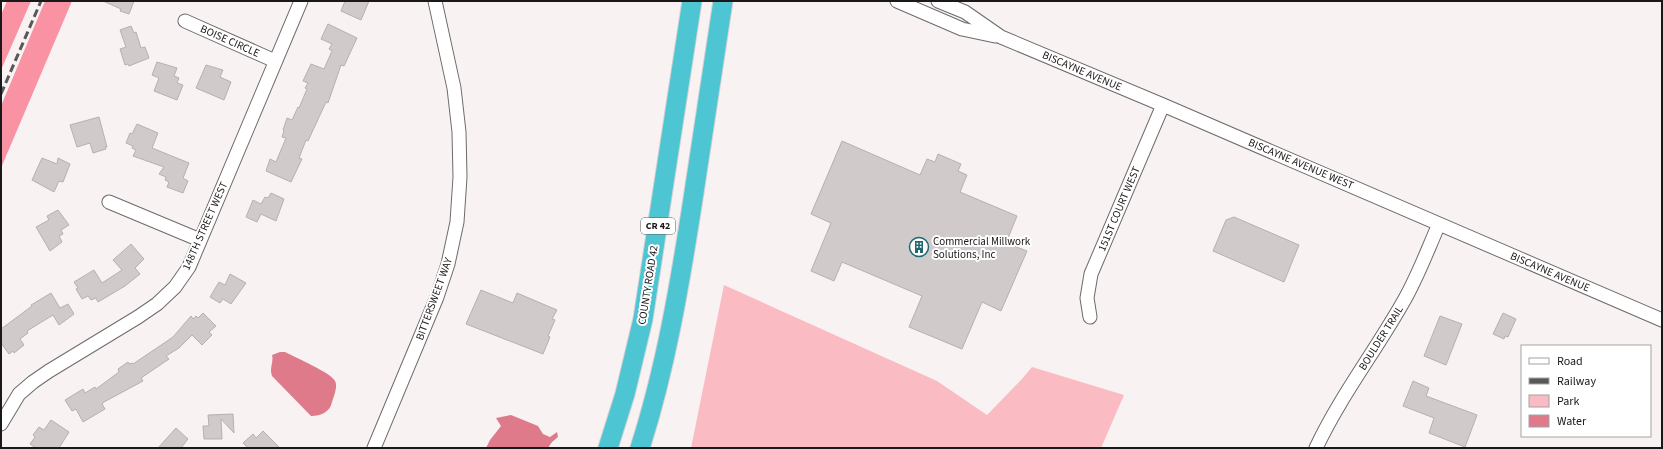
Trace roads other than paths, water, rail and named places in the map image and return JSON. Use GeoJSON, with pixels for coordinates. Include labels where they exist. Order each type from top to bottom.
{"type":"FeatureCollection","features":[{"type":"Feature","properties":{"kind":"highway","name":"COUNTY ROAD 42"},"geometry":{"type":"LineString","coordinates":[[608,448],[627,387],[643,319],[692,1]]}},
{"type":"Feature","properties":{"kind":"highway","name":"CR 42"},"geometry":{"type":"LineString","coordinates":[[640,448],[655,401],[673,318],[723,1]]}},
{"type":"Feature","properties":{"kind":"street","name":"148TH STREET WEST"},"geometry":{"type":"LineString","coordinates":[[1,424],[19,394],[33,382],[138,317],[157,304],[175,287],[189,267],[301,1]]}},
{"type":"Feature","properties":{"kind":"street","name":"BITTERSWEET WAY"},"geometry":{"type":"LineString","coordinates":[[374,448],[437,296],[448,264],[457,222],[460,177],[459,132],[454,88],[435,1]]}},
{"type":"Feature","properties":{"kind":"street","name":"BISCAYNE AVENUE"},"geometry":{"type":"LineString","coordinates":[[897,1],[962,29],[1001,37],[1163,105]]}},
{"type":"Feature","properties":{"kind":"street","name":"BISCAYNE AVENUE"},"geometry":{"type":"LineString","coordinates":[[938,1],[964,12],[1001,37]]}},
{"type":"Feature","properties":{"kind":"street","name":"BOISE CIRCLE"},"geometry":{"type":"LineString","coordinates":[[185,21],[275,61]]}},
{"type":"Feature","properties":{"kind":"street","name":"BISCAYNE AVENUE WEST"},"geometry":{"type":"LineString","coordinates":[[1163,105],[1439,224]]}},
{"type":"Feature","properties":{"kind":"street","name":"151ST COURT WEST"},"geometry":{"type":"LineString","coordinates":[[1090,317],[1086,298],[1091,274],[1163,105]]}},
{"type":"Feature","properties":{"kind":"street"},"geometry":{"type":"LineString","coordinates":[[109,202],[200,240]]}},
{"type":"Feature","properties":{"kind":"street","name":"BISCAYNE AVENUE"},"geometry":{"type":"LineString","coordinates":[[1439,224],[1662,320]]}},
{"type":"Feature","properties":{"kind":"street","name":"BOULDER TRAIL"},"geometry":{"type":"LineString","coordinates":[[1316,448],[1337,408],[1403,303],[1439,224]]}},
{"type":"Feature","properties":{"kind":"water"},"geometry":{"type":"Polygon","coordinates":[[[285,352],[304,361],[327,374],[335,381],[335,394],[327,411],[322,414],[311,416],[272,376],[272,355],[285,352]]]}},
{"type":"Feature","properties":{"kind":"water"},"geometry":{"type":"Polygon","coordinates":[[[511,415],[538,426],[543,434],[550,437],[557,432],[558,437],[548,448],[486,448],[490,440],[501,426],[496,418],[511,415]]]}},
{"type":"Feature","properties":{"kind":"railway"},"geometry":{"type":"LineString","coordinates":[[1,94],[41,1]]}},
{"type":"Feature","properties":{"kind":"place","name":"Commercial Millwork Solutions, Inc"},"geometry":{"type":"Point","coordinates":[919,247]}}]}
